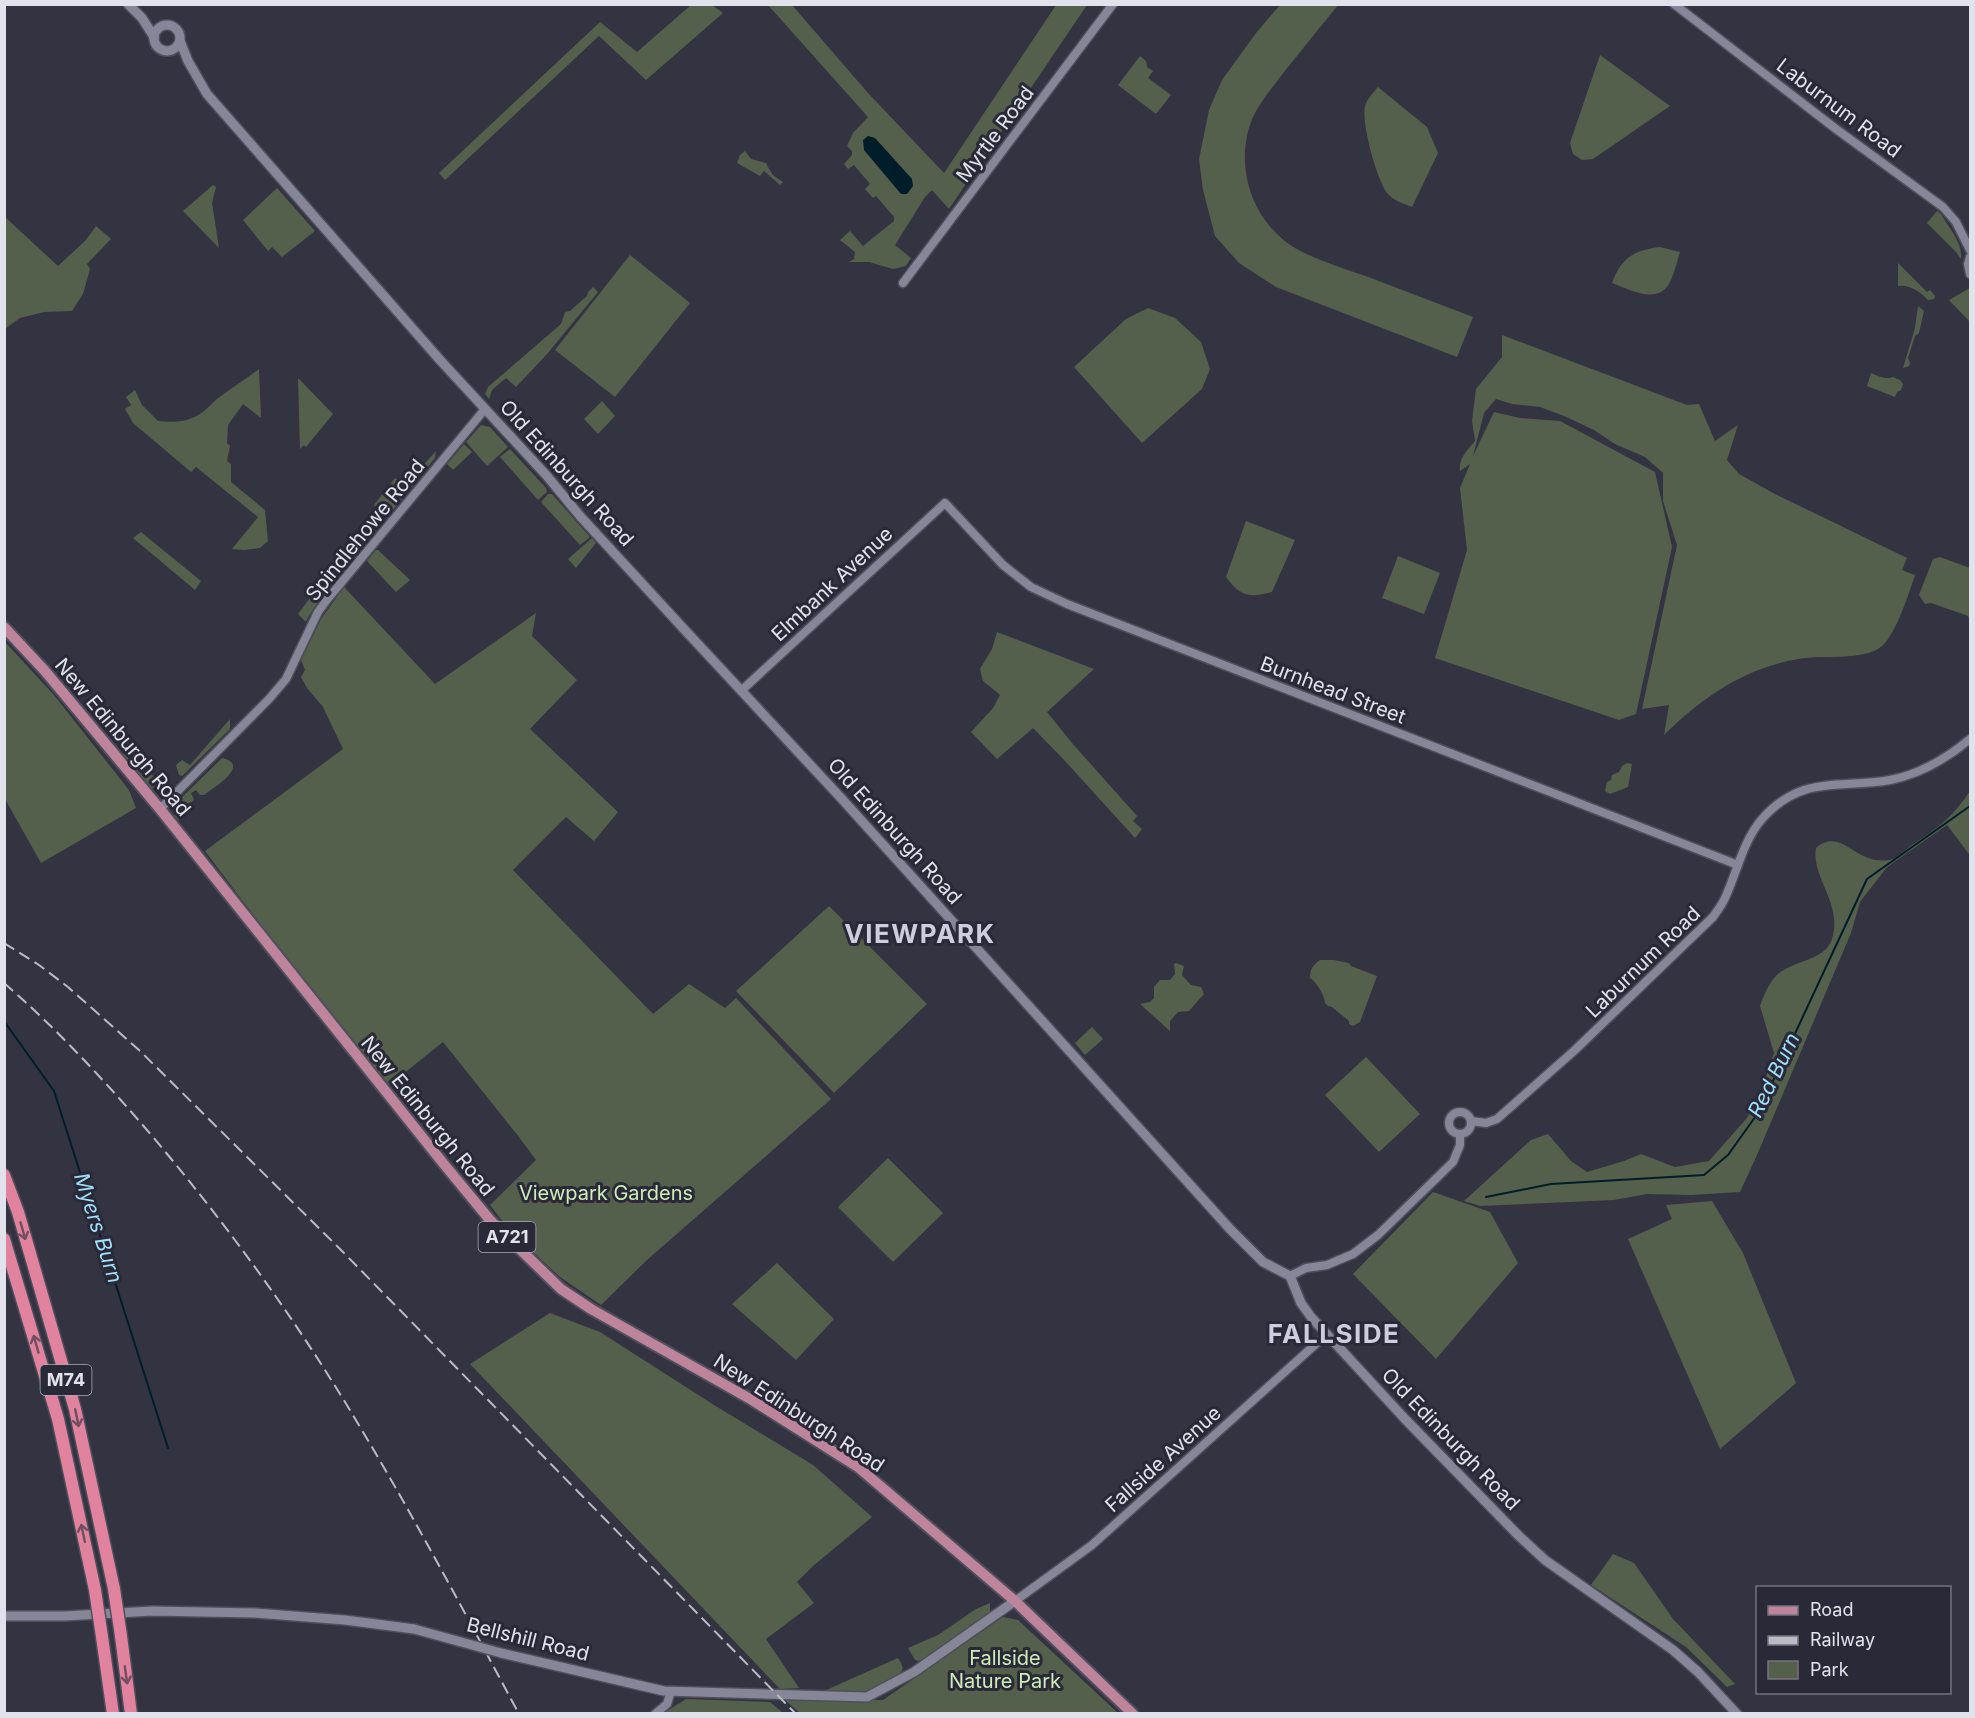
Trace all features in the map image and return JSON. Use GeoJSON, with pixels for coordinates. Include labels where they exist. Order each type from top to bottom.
{"type":"FeatureCollection","features":[{"type":"Feature","properties":{"kind":"highway","name":"M74"},"geometry":{"type":"LineString","coordinates":[[4,1175],[18,1212],[75,1408],[114,1589],[131,1713]]}},
{"type":"Feature","properties":{"kind":"highway","name":"M74"},"geometry":{"type":"LineString","coordinates":[[4,1239],[58,1419],[95,1590],[113,1713]]}},
{"type":"Feature","properties":{"kind":"main road","name":"Old Edinburgh Road"},"geometry":{"type":"LineString","coordinates":[[128,4],[142,18],[159,48],[188,60]]}},
{"type":"Feature","properties":{"kind":"main road","name":"Old Edinburgh Road"},"geometry":{"type":"LineString","coordinates":[[142,18],[172,26],[178,30],[188,60],[207,94],[356,265],[547,476],[580,516],[742,690],[1230,1229],[1263,1262],[1290,1276],[1301,1303],[1311,1317],[1405,1419],[1528,1544],[1564,1574],[1673,1650],[1698,1672],[1737,1713]]}},
{"type":"Feature","properties":{"kind":"main road"},"geometry":{"type":"LineString","coordinates":[[154,37],[159,28],[165,25]]}},
{"type":"Feature","properties":{"kind":"main road"},"geometry":{"type":"LineString","coordinates":[[170,51],[180,41]]}},
{"type":"Feature","properties":{"kind":"main road","name":"New Edinburgh Road"},"geometry":{"type":"LineString","coordinates":[[4,627],[45,671],[160,809],[489,1220],[561,1289],[591,1309],[752,1400],[858,1467],[1015,1601],[1133,1713]]}},
{"type":"Feature","properties":{"kind":"main road","name":"Bellshill Road"},"geometry":{"type":"LineString","coordinates":[[4,1616],[65,1616],[152,1611],[255,1613],[345,1620],[414,1629],[501,1653],[664,1691],[867,1697],[914,1672],[1015,1601]]}},
{"type":"Feature","properties":{"kind":"street","name":"Myrtle Road"},"geometry":{"type":"LineString","coordinates":[[903,283],[1113,4]]}},
{"type":"Feature","properties":{"kind":"street","name":"Laburnum Road"},"geometry":{"type":"LineString","coordinates":[[1674,4],[1836,129],[1943,207],[1956,222],[1971,250]]}},
{"type":"Feature","properties":{"kind":"street"},"geometry":{"type":"LineString","coordinates":[[1971,256],[1968,264],[1971,274]]}},
{"type":"Feature","properties":{"kind":"street","name":"Spindlehowe Road"},"geometry":{"type":"LineString","coordinates":[[160,809],[286,679],[315,618],[326,601],[485,409]]}},
{"type":"Feature","properties":{"kind":"street","name":"Elmbank Avenue"},"geometry":{"type":"LineString","coordinates":[[742,690],[945,503]]}},
{"type":"Feature","properties":{"kind":"street","name":"Burnhead Street"},"geometry":{"type":"LineString","coordinates":[[945,503],[1003,565],[1031,587],[1067,604],[1738,865]]}},
{"type":"Feature","properties":{"kind":"street","name":"Laburnum Road"},"geometry":{"type":"LineString","coordinates":[[1471,1120],[1469,1130],[1460,1134],[1454,1133],[1448,1122],[1457,1112],[1464,1113],[1471,1120],[1486,1123],[1497,1119],[1668,962],[1713,917],[1725,899],[1752,834],[1761,820],[1786,798],[1805,789],[1828,784],[1888,780],[1910,775],[1932,767],[1971,739]]}},
{"type":"Feature","properties":{"kind":"street","name":"Laburnum Road"},"geometry":{"type":"LineString","coordinates":[[1290,1276],[1306,1268],[1327,1266],[1353,1254],[1378,1235],[1453,1162],[1460,1145],[1460,1134]]}},
{"type":"Feature","properties":{"kind":"street","name":"Fallside Avenue"},"geometry":{"type":"LineString","coordinates":[[1015,1601],[1092,1545],[1327,1334]]}},
{"type":"Feature","properties":{"kind":"street"},"geometry":{"type":"LineString","coordinates":[[655,1713],[666,1704],[671,1691]]}},
{"type":"Feature","properties":{"kind":"green space"},"geometry":{"type":"Polygon","coordinates":[[[691,5],[712,5],[723,13],[646,80],[599,36],[445,180],[439,173],[600,22],[637,52],[691,5]]]}},
{"type":"Feature","properties":{"kind":"green space"},"geometry":{"type":"Polygon","coordinates":[[[768,5],[792,5],[868,93],[944,173],[1056,5],[1087,5],[949,209],[932,190],[925,197],[895,245],[911,258],[906,266],[893,269],[869,262],[849,262],[854,259],[855,252],[840,240],[850,231],[863,246],[894,221],[894,217],[876,196],[873,198],[865,189],[870,184],[854,165],[848,169],[844,164],[852,155],[852,151],[847,146],[853,133],[868,117],[768,5]]]}},
{"type":"Feature","properties":{"kind":"green space"},"geometry":{"type":"Polygon","coordinates":[[[1280,5],[1338,5],[1271,88],[1253,117],[1247,135],[1245,154],[1250,190],[1257,207],[1280,237],[1304,253],[1473,317],[1457,357],[1276,287],[1239,263],[1215,236],[1203,190],[1199,159],[1209,110],[1222,80],[1256,33],[1280,5]]]}},
{"type":"Feature","properties":{"kind":"green space"},"geometry":{"type":"Polygon","coordinates":[[[1600,55],[1670,106],[1593,159],[1582,160],[1573,154],[1570,143],[1600,55]]]}},
{"type":"Feature","properties":{"kind":"green space"},"geometry":{"type":"Polygon","coordinates":[[[1140,56],[1146,61],[1147,67],[1153,71],[1148,78],[1171,95],[1156,114],[1118,85],[1140,56]]]}},
{"type":"Feature","properties":{"kind":"green space"},"geometry":{"type":"Polygon","coordinates":[[[1378,87],[1427,127],[1438,153],[1412,207],[1395,200],[1387,193],[1371,151],[1364,114],[1369,98],[1378,87]]]}},
{"type":"Feature","properties":{"kind":"green space"},"geometry":{"type":"Polygon","coordinates":[[[745,151],[751,159],[766,163],[773,174],[783,182],[780,185],[764,171],[760,176],[737,163],[740,155],[745,151]]]}},
{"type":"Feature","properties":{"kind":"green space"},"geometry":{"type":"Polygon","coordinates":[[[213,185],[216,187],[212,203],[219,248],[183,211],[213,185]]]}},
{"type":"Feature","properties":{"kind":"green space"},"geometry":{"type":"Polygon","coordinates":[[[277,188],[315,231],[282,257],[272,247],[268,251],[243,220],[277,188]]]}},
{"type":"Feature","properties":{"kind":"green space"},"geometry":{"type":"Polygon","coordinates":[[[1937,211],[1958,241],[1961,259],[1927,223],[1937,211]]]}},
{"type":"Feature","properties":{"kind":"green space"},"geometry":{"type":"Polygon","coordinates":[[[5,217],[58,266],[85,241],[96,226],[111,239],[87,264],[90,269],[83,294],[72,311],[44,312],[20,318],[5,329],[5,217]]]}},
{"type":"Feature","properties":{"kind":"green space"},"geometry":{"type":"Polygon","coordinates":[[[1660,247],[1680,252],[1671,280],[1664,290],[1657,294],[1642,294],[1612,283],[1624,261],[1643,250],[1660,247]]]}},
{"type":"Feature","properties":{"kind":"green space"},"geometry":{"type":"Polygon","coordinates":[[[630,255],[690,303],[615,397],[555,350],[630,255]]]}},
{"type":"Feature","properties":{"kind":"green space"},"geometry":{"type":"Polygon","coordinates":[[[1898,263],[1927,292],[1930,290],[1935,296],[1934,299],[1928,300],[1914,289],[1898,286],[1898,263]]]}},
{"type":"Feature","properties":{"kind":"green space"},"geometry":{"type":"Polygon","coordinates":[[[593,287],[598,292],[548,353],[516,387],[506,378],[492,390],[489,399],[485,394],[488,387],[561,324],[565,312],[570,311],[587,296],[593,287]]]}},
{"type":"Feature","properties":{"kind":"green space"},"geometry":{"type":"Polygon","coordinates":[[[1970,288],[1970,322],[1949,300],[1970,288]]]}},
{"type":"Feature","properties":{"kind":"green space"},"geometry":{"type":"Polygon","coordinates":[[[1918,306],[1924,311],[1919,333],[1915,336],[1908,358],[1909,366],[1903,368],[1915,328],[1918,306]]]}},
{"type":"Feature","properties":{"kind":"green space"},"geometry":{"type":"Polygon","coordinates":[[[1148,308],[1175,318],[1201,342],[1210,369],[1202,389],[1142,443],[1074,367],[1126,319],[1148,308]]]}},
{"type":"Feature","properties":{"kind":"green space"},"geometry":{"type":"Polygon","coordinates":[[[1502,335],[1687,405],[1699,404],[1715,441],[1738,425],[1727,460],[1739,474],[1907,558],[1902,570],[1915,575],[1902,613],[1887,640],[1874,651],[1864,654],[1798,659],[1742,677],[1694,708],[1664,735],[1669,705],[1642,709],[1677,545],[1663,501],[1663,473],[1645,457],[1615,444],[1594,430],[1564,416],[1540,407],[1512,404],[1496,399],[1484,413],[1473,456],[1494,412],[1520,418],[1560,421],[1655,472],[1672,547],[1636,714],[1619,720],[1435,658],[1467,550],[1460,488],[1470,464],[1460,471],[1460,466],[1464,454],[1475,441],[1472,421],[1476,389],[1502,357],[1502,335]]]}},
{"type":"Feature","properties":{"kind":"green space"},"geometry":{"type":"Polygon","coordinates":[[[259,369],[261,418],[243,404],[228,425],[227,443],[230,446],[227,461],[231,464],[231,482],[265,510],[268,541],[260,548],[232,549],[258,517],[196,467],[191,472],[133,423],[125,409],[131,405],[126,397],[135,390],[142,405],[158,421],[182,421],[203,412],[259,369]]]}},
{"type":"Feature","properties":{"kind":"green space"},"geometry":{"type":"Polygon","coordinates":[[[1871,373],[1900,380],[1903,384],[1901,390],[1895,397],[1867,386],[1871,373]]]}},
{"type":"Feature","properties":{"kind":"green space"},"geometry":{"type":"Polygon","coordinates":[[[298,378],[333,414],[306,447],[304,445],[300,449],[298,378]]]}},
{"type":"Feature","properties":{"kind":"green space"},"geometry":{"type":"Polygon","coordinates":[[[602,401],[615,416],[598,434],[584,419],[602,401]]]}},
{"type":"Feature","properties":{"kind":"green space"},"geometry":{"type":"Polygon","coordinates":[[[481,425],[490,427],[508,447],[487,466],[466,442],[481,425]]]}},
{"type":"Feature","properties":{"kind":"green space"},"geometry":{"type":"Polygon","coordinates":[[[464,444],[472,452],[453,470],[447,464],[464,444]]]}},
{"type":"Feature","properties":{"kind":"green space"},"geometry":{"type":"Polygon","coordinates":[[[510,449],[546,488],[547,492],[538,500],[500,457],[510,449]]]}},
{"type":"Feature","properties":{"kind":"green space"},"geometry":{"type":"Polygon","coordinates":[[[436,451],[435,458],[388,516],[374,505],[395,478],[401,482],[418,471],[436,451]]]}},
{"type":"Feature","properties":{"kind":"green space"},"geometry":{"type":"Polygon","coordinates":[[[548,494],[552,494],[590,537],[580,545],[541,502],[548,494]]]}},
{"type":"Feature","properties":{"kind":"green space"},"geometry":{"type":"Polygon","coordinates":[[[1246,521],[1295,540],[1272,592],[1258,595],[1246,594],[1236,589],[1226,577],[1246,521]]]}},
{"type":"Feature","properties":{"kind":"green space"},"geometry":{"type":"Polygon","coordinates":[[[366,530],[372,535],[342,572],[335,576],[328,574],[366,530]]]}},
{"type":"Feature","properties":{"kind":"green space"},"geometry":{"type":"Polygon","coordinates":[[[141,532],[201,581],[195,590],[133,538],[141,532]]]}},
{"type":"Feature","properties":{"kind":"green space"},"geometry":{"type":"Polygon","coordinates":[[[592,538],[596,543],[576,568],[568,559],[592,538]]]}},
{"type":"Feature","properties":{"kind":"green space"},"geometry":{"type":"Polygon","coordinates":[[[376,550],[410,580],[396,592],[367,561],[376,550]]]}},
{"type":"Feature","properties":{"kind":"green space"},"geometry":{"type":"Polygon","coordinates":[[[1398,556],[1440,573],[1424,614],[1382,598],[1398,556]]]}},
{"type":"Feature","properties":{"kind":"green space"},"geometry":{"type":"Polygon","coordinates":[[[1940,557],[1970,568],[1970,621],[1968,616],[1931,603],[1925,604],[1919,595],[1933,559],[1940,557]]]}},
{"type":"Feature","properties":{"kind":"green space"},"geometry":{"type":"Polygon","coordinates":[[[321,583],[322,592],[306,622],[298,614],[321,583]]]}},
{"type":"Feature","properties":{"kind":"green space","name":"Viewpark Gardens"},"geometry":{"type":"Polygon","coordinates":[[[344,587],[435,684],[536,613],[532,636],[577,680],[530,729],[618,812],[594,841],[566,817],[513,870],[653,1014],[689,984],[725,1008],[736,998],[831,1099],[647,1260],[601,1305],[560,1277],[510,1231],[490,1205],[536,1160],[443,1042],[388,1086],[342,1032],[205,851],[343,749],[323,707],[301,677],[305,670],[301,660],[321,619],[344,587]]]}},
{"type":"Feature","properties":{"kind":"green space"},"geometry":{"type":"Polygon","coordinates":[[[997,632],[1094,669],[1047,712],[1137,816],[1133,821],[1142,829],[1135,838],[1033,728],[997,759],[971,732],[993,708],[1000,695],[983,681],[980,669],[992,649],[997,632]]]}},
{"type":"Feature","properties":{"kind":"green space"},"geometry":{"type":"Polygon","coordinates":[[[5,642],[54,695],[129,790],[136,808],[41,863],[5,799],[5,642]]]}},
{"type":"Feature","properties":{"kind":"green space"},"geometry":{"type":"Polygon","coordinates":[[[230,719],[230,729],[182,776],[179,775],[176,765],[182,760],[190,765],[230,719]]]}},
{"type":"Feature","properties":{"kind":"green space"},"geometry":{"type":"Polygon","coordinates":[[[120,751],[160,781],[152,789],[120,751]]]}},
{"type":"Feature","properties":{"kind":"green space"},"geometry":{"type":"Polygon","coordinates":[[[222,758],[230,761],[233,766],[232,771],[222,782],[204,795],[200,795],[196,790],[191,793],[194,800],[187,806],[190,812],[178,820],[173,813],[174,805],[222,758]]]}},
{"type":"Feature","properties":{"kind":"green space"},"geometry":{"type":"Polygon","coordinates":[[[1627,763],[1632,764],[1628,787],[1610,794],[1605,791],[1612,775],[1619,772],[1627,763]]]}},
{"type":"Feature","properties":{"kind":"green space"},"geometry":{"type":"Polygon","coordinates":[[[1970,791],[1969,854],[1947,825],[1887,867],[1860,902],[1851,933],[1740,1192],[1691,1195],[1647,1194],[1614,1200],[1480,1206],[1464,1201],[1531,1140],[1548,1134],[1571,1161],[1587,1172],[1641,1154],[1675,1167],[1709,1161],[1747,1118],[1762,1089],[1774,1053],[1760,1006],[1769,985],[1785,969],[1823,952],[1832,939],[1833,914],[1818,870],[1816,848],[1826,842],[1834,841],[1869,858],[1893,859],[1946,820],[1970,791]]]}},
{"type":"Feature","properties":{"kind":"green space"},"geometry":{"type":"Polygon","coordinates":[[[829,906],[927,1004],[834,1093],[736,991],[829,906]]]}},
{"type":"Feature","properties":{"kind":"green space"},"geometry":{"type":"Polygon","coordinates":[[[1320,960],[1349,963],[1351,966],[1377,976],[1360,1022],[1353,1026],[1325,1003],[1320,989],[1310,978],[1312,968],[1320,960]]]}},
{"type":"Feature","properties":{"kind":"green space"},"geometry":{"type":"Polygon","coordinates":[[[1174,964],[1184,966],[1182,975],[1191,985],[1201,987],[1204,994],[1189,1011],[1178,1012],[1170,1021],[1170,1031],[1140,1004],[1150,1002],[1154,998],[1154,987],[1160,980],[1170,980],[1175,974],[1174,964]]]}},
{"type":"Feature","properties":{"kind":"green space"},"geometry":{"type":"Polygon","coordinates":[[[1092,1027],[1103,1039],[1085,1055],[1075,1043],[1092,1027]]]}},
{"type":"Feature","properties":{"kind":"green space"},"geometry":{"type":"Polygon","coordinates":[[[1366,1057],[1420,1114],[1379,1152],[1325,1095],[1366,1057]]]}},
{"type":"Feature","properties":{"kind":"green space"},"geometry":{"type":"Polygon","coordinates":[[[888,1158],[943,1213],[893,1262],[838,1207],[888,1158]]]}},
{"type":"Feature","properties":{"kind":"green space"},"geometry":{"type":"Polygon","coordinates":[[[1433,1192],[1490,1212],[1518,1263],[1436,1359],[1353,1274],[1433,1192]]]}},
{"type":"Feature","properties":{"kind":"green space"},"geometry":{"type":"Polygon","coordinates":[[[1712,1201],[1743,1253],[1796,1383],[1720,1449],[1628,1239],[1672,1219],[1666,1205],[1712,1201]]]}},
{"type":"Feature","properties":{"kind":"green space"},"geometry":{"type":"Polygon","coordinates":[[[777,1263],[834,1319],[796,1360],[732,1304],[777,1263]]]}},
{"type":"Feature","properties":{"kind":"green space"},"geometry":{"type":"Polygon","coordinates":[[[550,1313],[600,1332],[813,1465],[872,1517],[797,1582],[814,1603],[766,1639],[799,1688],[780,1689],[470,1364],[550,1313]]]}},
{"type":"Feature","properties":{"kind":"green space"},"geometry":{"type":"Polygon","coordinates":[[[1613,1554],[1634,1563],[1673,1619],[1735,1684],[1727,1687],[1686,1647],[1591,1585],[1613,1554]]]}},
{"type":"Feature","properties":{"kind":"green space"},"geometry":{"type":"Polygon","coordinates":[[[990,1603],[990,1614],[927,1657],[919,1661],[915,1660],[908,1648],[938,1635],[976,1609],[990,1603]]]}},
{"type":"Feature","properties":{"kind":"green space","name":"Fallside Nature Park"},"geometry":{"type":"Polygon","coordinates":[[[1003,1617],[1018,1620],[1118,1713],[801,1714],[785,1700],[883,1700],[1003,1617]]]}},
{"type":"Feature","properties":{"kind":"green space"},"geometry":{"type":"Polygon","coordinates":[[[898,1658],[902,1671],[896,1678],[879,1687],[864,1692],[824,1691],[898,1658]]]}},
{"type":"Feature","properties":{"kind":"green space"},"geometry":{"type":"Polygon","coordinates":[[[686,1699],[770,1702],[783,1713],[662,1714],[686,1699]]]}},
{"type":"Feature","properties":{"kind":"water"},"geometry":{"type":"Polygon","coordinates":[[[868,136],[875,138],[912,179],[913,186],[907,194],[901,194],[864,150],[863,140],[868,136]]]}},
{"type":"Feature","properties":{"kind":"waterway","name":"Red Burn"},"geometry":{"type":"LineString","coordinates":[[1486,1197],[1551,1184],[1704,1175],[1728,1155],[1758,1113],[1867,879],[1970,806]]}},
{"type":"Feature","properties":{"kind":"waterway","name":"Myers Burn"},"geometry":{"type":"LineString","coordinates":[[4,1021],[54,1091],[168,1448]]}},
{"type":"Feature","properties":{"kind":"railway"},"geometry":{"type":"LineString","coordinates":[[4,943],[68,987],[139,1050],[341,1250],[796,1714]]}},
{"type":"Feature","properties":{"kind":"railway"},"geometry":{"type":"LineString","coordinates":[[4,983],[60,1036],[130,1111],[206,1202],[288,1314],[339,1392],[383,1467],[519,1714]]}},
{"type":"Feature","properties":{"kind":"district","name":"VIEWPARK"},"geometry":{"type":"Point","coordinates":[920,934]}},
{"type":"Feature","properties":{"kind":"district","name":"FALLSIDE"},"geometry":{"type":"Point","coordinates":[1334,1334]}}]}
